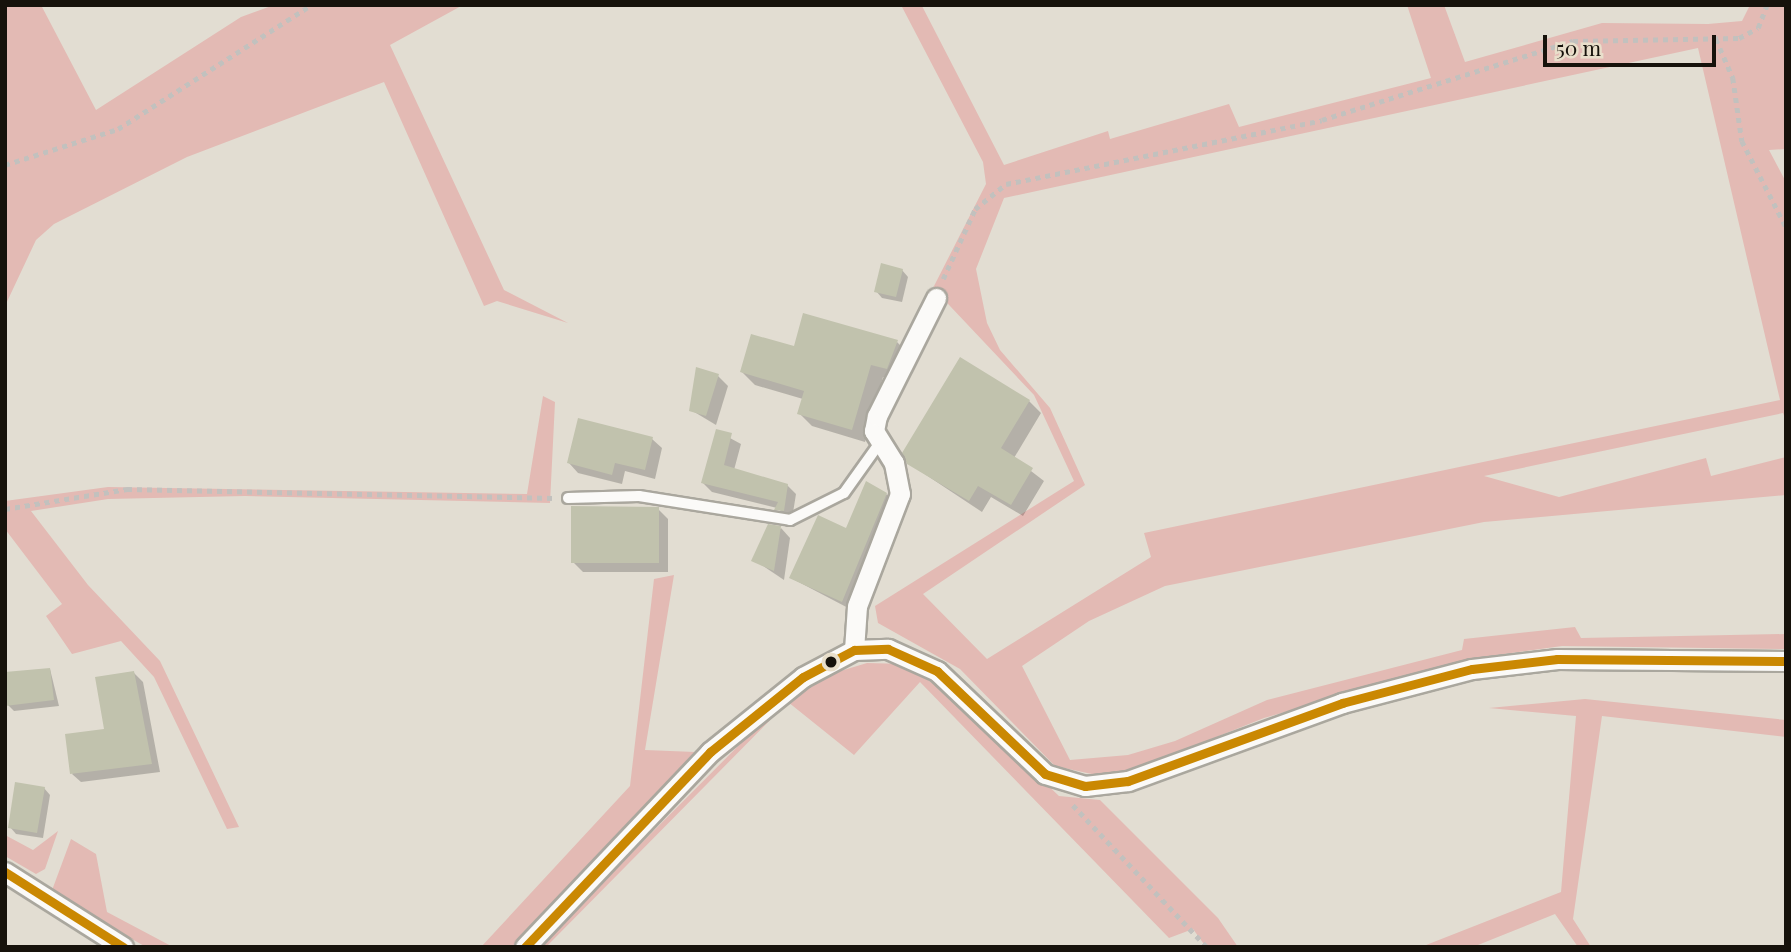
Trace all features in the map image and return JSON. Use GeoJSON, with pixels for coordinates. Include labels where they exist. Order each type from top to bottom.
{"type":"FeatureCollection","features":[{"type":"Feature","properties":{"kind":"street"},"geometry":{"type":"LineString","coordinates":[[854,650],[857,606],[900,494],[894,463],[879,444],[877,416],[936,298]]}},
{"type":"Feature","properties":{"kind":"street"},"geometry":{"type":"LineString","coordinates":[[525,947],[710,752],[803,677],[854,650],[888,649],[937,671],[1045,774],[1067,785],[1128,781],[1342,703],[1472,669],[1557,659],[1786,662]]}},
{"type":"Feature","properties":{"kind":"street"},"geometry":{"type":"LineString","coordinates":[[5,872],[123,947]]}},
{"type":"Feature","properties":{"kind":"lane"},"geometry":{"type":"LineString","coordinates":[[568,498],[639,496],[790,520],[844,493],[879,444]]}},
{"type":"Feature","properties":{"kind":"path"},"geometry":{"type":"LineString","coordinates":[[5,165],[118,130],[311,5]]}},
{"type":"Feature","properties":{"kind":"path"},"geometry":{"type":"LineString","coordinates":[[936,298],[975,209],[1006,184],[1322,120],[1573,41],[1739,38],[1758,28],[1767,5]]}},
{"type":"Feature","properties":{"kind":"path"},"geometry":{"type":"LineString","coordinates":[[1716,39],[1733,78],[1742,141],[1786,227]]}},
{"type":"Feature","properties":{"kind":"path"},"geometry":{"type":"LineString","coordinates":[[5,509],[127,489],[568,498]]}},
{"type":"Feature","properties":{"kind":"path"},"geometry":{"type":"LineString","coordinates":[[1067,785],[1069,800],[1207,947]]}},
{"type":"Feature","properties":{"kind":"shaded area"},"geometry":{"type":"Polygon","coordinates":[[[5,5],[41,5],[96,110],[241,17],[274,5],[463,5],[390,45],[504,290],[568,323],[497,301],[484,306],[384,82],[187,157],[54,224],[36,240],[5,306],[5,5]]]}},
{"type":"Feature","properties":{"kind":"shaded area"},"geometry":{"type":"Polygon","coordinates":[[[901,5],[922,6],[1004,165],[1108,131],[1110,139],[1229,104],[1239,127],[1431,78],[1407,5],[1444,5],[1465,62],[1602,23],[1708,24],[1742,21],[1750,5],[1786,5],[1786,149],[1769,150],[1786,182],[1786,421],[1783,413],[1484,476],[1559,497],[1706,458],[1711,476],[1786,457],[1786,495],[1484,522],[1165,586],[1089,621],[1022,666],[1070,760],[1128,755],[1175,741],[1267,700],[1462,650],[1464,639],[1575,627],[1581,638],[1786,634],[1786,649],[1562,646],[1475,658],[1264,718],[1131,771],[1101,776],[1055,766],[960,669],[878,623],[875,606],[1074,481],[1034,395],[933,288],[986,184],[983,162],[901,5]],[[1698,48],[1004,198],[976,269],[987,323],[1000,350],[1050,408],[1085,485],[923,594],[987,659],[1151,557],[1144,533],[1780,400],[1698,48]]]}},
{"type":"Feature","properties":{"kind":"shaded area"},"geometry":{"type":"Polygon","coordinates":[[[543,396],[555,402],[550,503],[245,496],[108,499],[31,511],[88,585],[160,661],[239,827],[227,829],[154,677],[121,641],[72,654],[46,616],[62,604],[5,529],[5,501],[108,487],[527,494],[543,396]]]}},
{"type":"Feature","properties":{"kind":"shaded area"},"geometry":{"type":"Polygon","coordinates":[[[674,575],[645,750],[695,752],[514,947],[481,947],[630,786],[654,579],[674,575]]]}},
{"type":"Feature","properties":{"kind":"shaded area"},"geometry":{"type":"Polygon","coordinates":[[[867,663],[905,664],[962,704],[1059,796],[1100,800],[1218,918],[1238,947],[1206,947],[1193,929],[1169,938],[920,682],[854,755],[788,702],[546,947],[538,947],[772,712],[824,676],[867,663]]]}},
{"type":"Feature","properties":{"kind":"shaded area"},"geometry":{"type":"Polygon","coordinates":[[[1585,699],[1786,720],[1786,737],[1602,716],[1573,919],[1591,947],[1578,947],[1555,914],[1473,947],[1421,947],[1561,892],[1576,716],[1489,708],[1585,699]]]}},
{"type":"Feature","properties":{"kind":"shaded area"},"geometry":{"type":"Polygon","coordinates":[[[58,831],[45,869],[36,874],[5,856],[5,835],[33,850],[58,831]]]}},
{"type":"Feature","properties":{"kind":"shaded area"},"geometry":{"type":"Polygon","coordinates":[[[71,839],[96,854],[107,912],[173,947],[146,947],[51,893],[71,839]]]}},
{"type":"Feature","properties":{"kind":"building"},"geometry":{"type":"Polygon","coordinates":[[[881,263],[903,269],[896,297],[874,292],[881,263]]]}},
{"type":"Feature","properties":{"kind":"building"},"geometry":{"type":"Polygon","coordinates":[[[803,313],[898,340],[887,369],[871,365],[852,430],[797,414],[804,391],[740,372],[751,334],[794,346],[803,313]]]}},
{"type":"Feature","properties":{"kind":"building"},"geometry":{"type":"Polygon","coordinates":[[[960,357],[1030,400],[1001,448],[1033,468],[1011,505],[978,486],[969,501],[907,464],[902,453],[960,357]]]}},
{"type":"Feature","properties":{"kind":"building"},"geometry":{"type":"Polygon","coordinates":[[[696,367],[719,374],[706,416],[689,411],[696,367]]]}},
{"type":"Feature","properties":{"kind":"building"},"geometry":{"type":"Polygon","coordinates":[[[578,418],[653,437],[645,470],[615,463],[612,475],[567,463],[578,418]]]}},
{"type":"Feature","properties":{"kind":"building"},"geometry":{"type":"Polygon","coordinates":[[[716,429],[732,433],[724,465],[788,484],[784,511],[774,510],[778,502],[701,483],[716,429]]]}},
{"type":"Feature","properties":{"kind":"building"},"geometry":{"type":"Polygon","coordinates":[[[866,481],[887,493],[842,602],[789,578],[818,515],[846,528],[866,481]]]}},
{"type":"Feature","properties":{"kind":"building"},"geometry":{"type":"Polygon","coordinates":[[[571,506],[659,507],[659,563],[571,563],[571,506]]]}},
{"type":"Feature","properties":{"kind":"building"},"geometry":{"type":"Polygon","coordinates":[[[768,524],[781,526],[774,571],[751,561],[768,524]]]}},
{"type":"Feature","properties":{"kind":"building"},"geometry":{"type":"Polygon","coordinates":[[[50,668],[54,700],[5,706],[5,672],[50,668]]]}},
{"type":"Feature","properties":{"kind":"building"},"geometry":{"type":"Polygon","coordinates":[[[134,671],[152,764],[70,774],[65,734],[104,729],[95,677],[134,671]]]}},
{"type":"Feature","properties":{"kind":"building"},"geometry":{"type":"Polygon","coordinates":[[[15,782],[45,787],[37,833],[8,828],[15,782]]]}},
{"type":"Feature","properties":{"kind":"transit line"},"geometry":{"type":"LineString","coordinates":[[525,947],[710,752],[803,677],[854,650],[888,649],[937,671],[1045,774],[1085,786],[1128,781],[1342,703],[1472,669],[1557,659],[1786,661]]}},
{"type":"Feature","properties":{"kind":"transit line"},"geometry":{"type":"LineString","coordinates":[[5,872],[123,947]]}}]}
